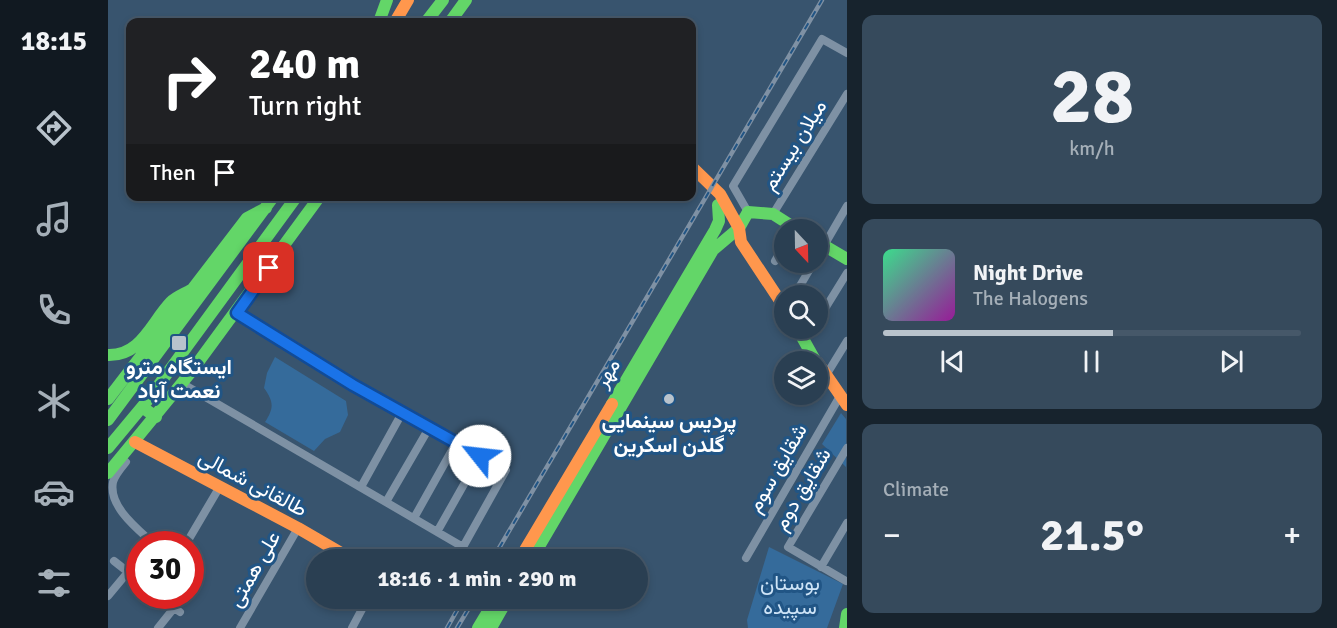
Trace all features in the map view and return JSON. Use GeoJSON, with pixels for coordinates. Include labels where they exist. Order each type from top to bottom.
{"type":"FeatureCollection","features":[{"type":"Feature","properties":{"kind":"main road"},"geometry":{"type":"LineString","coordinates":[[380,18],[387,0]]}},
{"type":"Feature","properties":{"kind":"main road"},"geometry":{"type":"LineString","coordinates":[[397,18],[408,0]]}},
{"type":"Feature","properties":{"kind":"main road"},"geometry":{"type":"LineString","coordinates":[[429,18],[443,0]]}},
{"type":"Feature","properties":{"kind":"main road"},"geometry":{"type":"LineString","coordinates":[[453,18],[466,0]]}},
{"type":"Feature","properties":{"kind":"main road"},"geometry":{"type":"LineString","coordinates":[[696,173],[719,199],[732,232],[774,293]]}},
{"type":"Feature","properties":{"kind":"main road","name":"مهر"},"geometry":{"type":"LineString","coordinates":[[642,362],[715,230],[719,221],[719,199]]}},
{"type":"Feature","properties":{"kind":"main road"},"geometry":{"type":"LineString","coordinates":[[108,420],[159,355],[271,201]]}},
{"type":"Feature","properties":{"kind":"main road"},"geometry":{"type":"LineString","coordinates":[[108,448],[142,407],[293,201]]}},
{"type":"Feature","properties":{"kind":"main road"},"geometry":{"type":"LineString","coordinates":[[108,473],[183,384],[316,201]]}},
{"type":"Feature","properties":{"kind":"main road"},"geometry":{"type":"LineString","coordinates":[[109,393],[247,218],[266,208]]}},
{"type":"Feature","properties":{"kind":"main road"},"geometry":{"type":"LineString","coordinates":[[748,212],[773,214],[780,219]]}},
{"type":"Feature","properties":{"kind":"main road","name":"مهر"},"geometry":{"type":"LineString","coordinates":[[531,549],[642,362],[713,250],[748,212]]}},
{"type":"Feature","properties":{"kind":"main road"},"geometry":{"type":"LineString","coordinates":[[715,230],[718,227],[732,232]]}},
{"type":"Feature","properties":{"kind":"main road"},"geometry":{"type":"LineString","coordinates":[[828,251],[846,259]]}},
{"type":"Feature","properties":{"kind":"main road"},"geometry":{"type":"LineString","coordinates":[[108,355],[115,357],[132,349],[141,341],[172,300],[192,290]]}},
{"type":"Feature","properties":{"kind":"main road"},"geometry":{"type":"LineString","coordinates":[[804,341],[810,351]]}},
{"type":"Feature","properties":{"kind":"main road"},"geometry":{"type":"LineString","coordinates":[[828,380],[843,400]]}},
{"type":"Feature","properties":{"kind":"main road"},"geometry":{"type":"LineString","coordinates":[[142,407],[156,417]]}},
{"type":"Feature","properties":{"kind":"main road","name":"طالقانی شمالی"},"geometry":{"type":"LineString","coordinates":[[135,442],[334,549]]}},
{"type":"Feature","properties":{"kind":"main road"},"geometry":{"type":"LineString","coordinates":[[478,628],[489,609]]}},
{"type":"Feature","properties":{"kind":"main road"},"geometry":{"type":"LineString","coordinates":[[491,628],[502,609]]}},
{"type":"Feature","properties":{"kind":"main road"},"geometry":{"type":"LineString","coordinates":[[845,628],[846,614]]}},
{"type":"Feature","properties":{"kind":"street"},"geometry":{"type":"LineString","coordinates":[[748,212],[733,186],[822,39],[846,53]]}},
{"type":"Feature","properties":{"kind":"street","name":"میلان بیستم"},"geometry":{"type":"LineString","coordinates":[[773,214],[846,94]]}},
{"type":"Feature","properties":{"kind":"street"},"geometry":{"type":"LineString","coordinates":[[828,235],[846,206]]}},
{"type":"Feature","properties":{"kind":"street"},"geometry":{"type":"LineString","coordinates":[[828,303],[846,273]]}},
{"type":"Feature","properties":{"kind":"street"},"geometry":{"type":"LineString","coordinates":[[183,384],[463,547],[506,470],[353,385],[237,313]]}},
{"type":"Feature","properties":{"kind":"street"},"geometry":{"type":"LineString","coordinates":[[828,371],[846,341]]}},
{"type":"Feature","properties":{"kind":"street","name":"شقایق سوم"},"geometry":{"type":"LineString","coordinates":[[746,558],[843,400]]}},
{"type":"Feature","properties":{"kind":"street"},"geometry":{"type":"LineString","coordinates":[[361,488],[402,412]]}},
{"type":"Feature","properties":{"kind":"street"},"geometry":{"type":"LineString","coordinates":[[386,502],[429,428]]}},
{"type":"Feature","properties":{"kind":"street"},"geometry":{"type":"LineString","coordinates":[[135,442],[113,482],[112,494],[126,518],[140,531]]}},
{"type":"Feature","properties":{"kind":"street"},"geometry":{"type":"LineString","coordinates":[[414,518],[456,442]]}},
{"type":"Feature","properties":{"kind":"street","name":"شقایق دوم"},"geometry":{"type":"LineString","coordinates":[[821,567],[788,547],[846,448]]}},
{"type":"Feature","properties":{"kind":"street"},"geometry":{"type":"LineString","coordinates":[[437,532],[480,456]]}},
{"type":"Feature","properties":{"kind":"street"},"geometry":{"type":"LineString","coordinates":[[194,531],[219,488]]}},
{"type":"Feature","properties":{"kind":"street"},"geometry":{"type":"LineString","coordinates":[[846,523],[821,567],[846,581]]}},
{"type":"Feature","properties":{"kind":"street","name":"علی همتی"},"geometry":{"type":"LineString","coordinates":[[240,628],[298,528]]}},
{"type":"Feature","properties":{"kind":"street"},"geometry":{"type":"LineString","coordinates":[[114,561],[126,570]]}},
{"type":"Feature","properties":{"kind":"street"},"geometry":{"type":"LineString","coordinates":[[108,596],[126,574]]}},
{"type":"Feature","properties":{"kind":"street"},"geometry":{"type":"LineString","coordinates":[[352,628],[362,609]]}},
{"type":"Feature","properties":{"kind":"street"},"geometry":{"type":"LineString","coordinates":[[158,628],[177,610]]}},
{"type":"Feature","properties":{"kind":"green space"},"geometry":{"type":"Polygon","coordinates":[[[275,357],[346,401],[348,415],[340,432],[325,439],[314,451],[265,422],[272,405],[264,388],[267,373],[275,357]]]}},
{"type":"Feature","properties":{"kind":"green space"},"geometry":{"type":"Polygon","coordinates":[[[841,413],[846,419],[846,467],[822,444],[841,413]]]}},
{"type":"Feature","properties":{"kind":"green space","name":"بوستان سپیده"},"geometry":{"type":"Polygon","coordinates":[[[769,547],[843,584],[827,628],[748,628],[747,620],[769,547]]]}},
{"type":"Feature","properties":{"kind":"railway"},"geometry":{"type":"LineString","coordinates":[[498,549],[822,0]]}},
{"type":"Feature","properties":{"kind":"railway"},"geometry":{"type":"LineString","coordinates":[[447,628],[458,609]]}},
{"type":"Feature","properties":{"kind":"railway"},"geometry":{"type":"LineString","coordinates":[[457,628],[468,609]]}},
{"type":"Feature","properties":{"kind":"traffic: fast"},"geometry":{"type":"LineString","coordinates":[[380,18],[387,0]]}},
{"type":"Feature","properties":{"kind":"traffic: fast"},"geometry":{"type":"LineString","coordinates":[[429,18],[443,0]]}},
{"type":"Feature","properties":{"kind":"traffic: fast"},"geometry":{"type":"LineString","coordinates":[[453,18],[466,0]]}},
{"type":"Feature","properties":{"kind":"traffic: fast"},"geometry":{"type":"LineString","coordinates":[[108,420],[270,201]]}},
{"type":"Feature","properties":{"kind":"traffic: fast"},"geometry":{"type":"LineString","coordinates":[[108,448],[147,401],[293,201]]}},
{"type":"Feature","properties":{"kind":"traffic: fast"},"geometry":{"type":"LineString","coordinates":[[108,473],[191,372],[316,201]]}},
{"type":"Feature","properties":{"kind":"traffic: fast"},"geometry":{"type":"LineString","coordinates":[[612,404],[715,230],[719,221],[718,205]]}},
{"type":"Feature","properties":{"kind":"traffic: fast"},"geometry":{"type":"LineString","coordinates":[[108,399],[247,218],[266,208]]}},
{"type":"Feature","properties":{"kind":"traffic: fast"},"geometry":{"type":"LineString","coordinates":[[537,549],[713,250],[739,228],[748,212],[773,214],[781,219]]}},
{"type":"Feature","properties":{"kind":"traffic: fast"},"geometry":{"type":"LineString","coordinates":[[828,248],[847,259]]}},
{"type":"Feature","properties":{"kind":"traffic: fast"},"geometry":{"type":"LineString","coordinates":[[108,355],[119,354],[137,344],[171,302],[191,290]]}},
{"type":"Feature","properties":{"kind":"traffic: fast"},"geometry":{"type":"LineString","coordinates":[[803,339],[810,351]]}},
{"type":"Feature","properties":{"kind":"traffic: fast"},"geometry":{"type":"LineString","coordinates":[[142,407],[156,417]]}},
{"type":"Feature","properties":{"kind":"traffic: fast"},"geometry":{"type":"LineString","coordinates":[[478,628],[489,609]]}},
{"type":"Feature","properties":{"kind":"traffic: fast"},"geometry":{"type":"LineString","coordinates":[[491,628],[502,609]]}},
{"type":"Feature","properties":{"kind":"traffic: fast"},"geometry":{"type":"LineString","coordinates":[[845,628],[847,614]]}},
{"type":"Feature","properties":{"kind":"traffic: slow"},"geometry":{"type":"LineString","coordinates":[[397,18],[408,0]]}},
{"type":"Feature","properties":{"kind":"traffic: slow"},"geometry":{"type":"LineString","coordinates":[[696,171],[720,194],[739,228],[741,242],[774,292]]}},
{"type":"Feature","properties":{"kind":"traffic: slow"},"geometry":{"type":"LineString","coordinates":[[828,377],[847,405]]}},
{"type":"Feature","properties":{"kind":"traffic: slow"},"geometry":{"type":"LineString","coordinates":[[526,549],[612,404]]}},
{"type":"Feature","properties":{"kind":"traffic: slow"},"geometry":{"type":"LineString","coordinates":[[135,442],[334,549]]}},
{"type":"Feature","properties":{"kind":"place","name":"ایستگاه مترو نعمت آباد"},"geometry":{"type":"Point","coordinates":[179,343]}},
{"type":"Feature","properties":{"kind":"place","name":"پردیس سینمایی گلدن اسکرین"},"geometry":{"type":"Point","coordinates":[669,399]}},
{"type":"Feature","properties":{"kind":"route"},"geometry":{"type":"LineString","coordinates":[[269,268],[237,313],[353,385],[480,456]]}}]}
